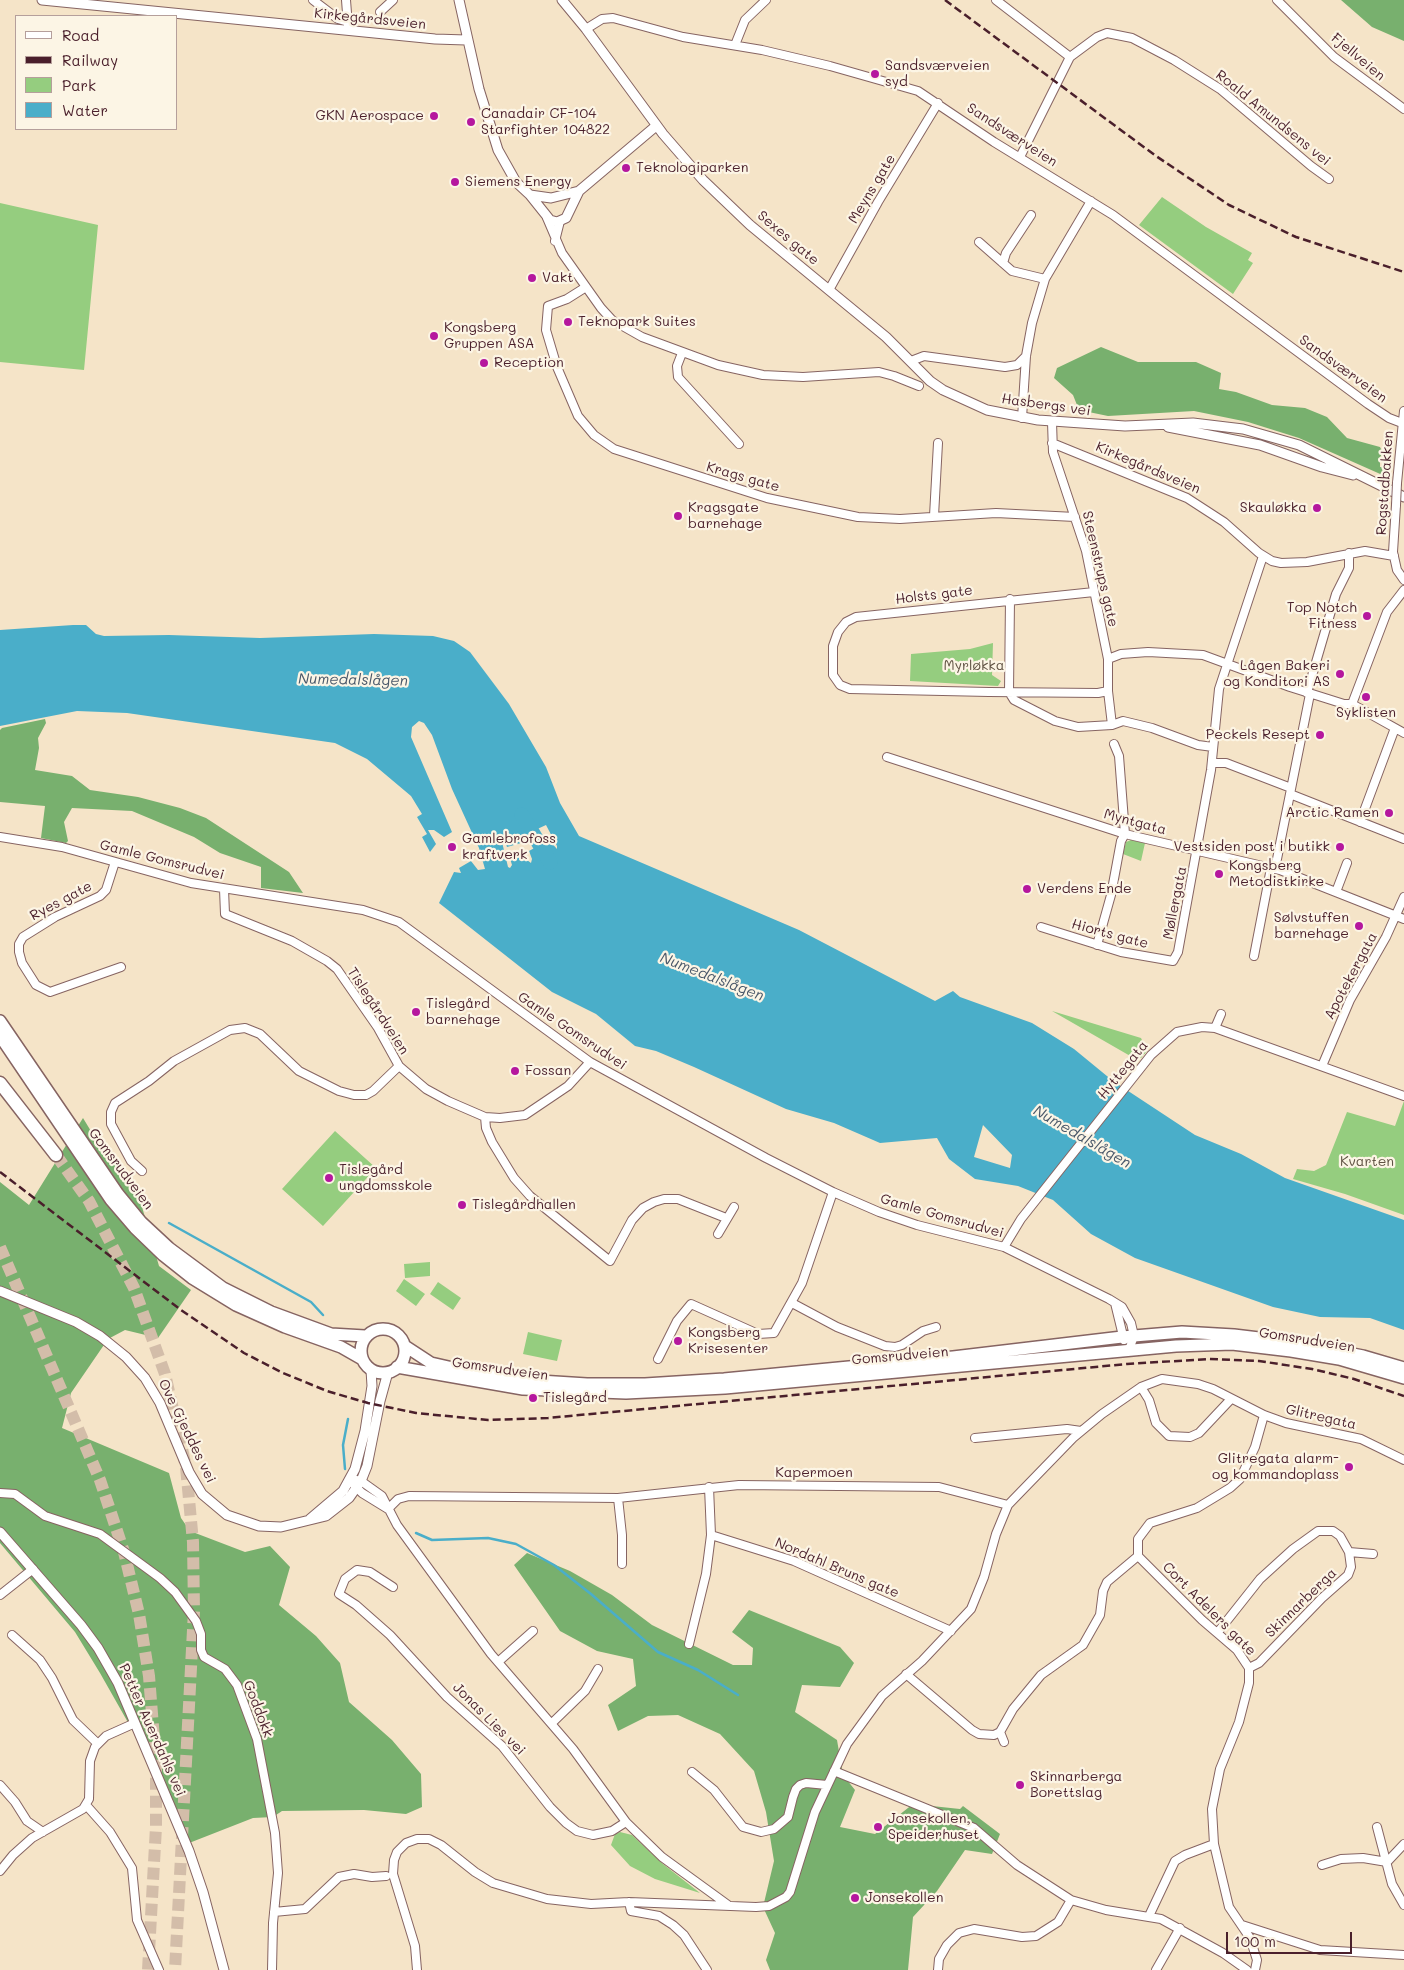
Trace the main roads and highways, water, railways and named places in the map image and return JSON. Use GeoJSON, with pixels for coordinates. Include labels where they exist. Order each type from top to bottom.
{"type":"FeatureCollection","features":[{"type":"Feature","properties":{"kind":"highway"},"geometry":{"type":"LineString","coordinates":[[0,1083],[56,1155]]}},
{"type":"Feature","properties":{"kind":"main road","name":"Gomsrudveien"},"geometry":{"type":"LineString","coordinates":[[0,1021],[113,1187],[141,1222],[169,1248],[223,1288],[272,1312],[331,1334],[365,1336]]}},
{"type":"Feature","properties":{"kind":"main road","name":"Gomsrudveien"},"geometry":{"type":"LineString","coordinates":[[0,1036],[101,1186],[124,1215],[163,1255],[192,1278],[236,1305],[285,1327],[340,1347],[362,1359]]}},
{"type":"Feature","properties":{"kind":"main road"},"geometry":{"type":"LineString","coordinates":[[377,1329],[387,1329],[400,1337],[404,1346],[404,1356],[392,1370],[372,1370],[362,1359],[361,1346],[365,1336],[377,1329]]}},
{"type":"Feature","properties":{"kind":"main road","name":"Gomsrudveien"},"geometry":{"type":"LineString","coordinates":[[404,1346],[431,1363],[475,1373],[540,1382],[626,1384],[724,1379],[972,1355],[1122,1337],[1198,1332],[1270,1339],[1341,1351],[1404,1368]]}},
{"type":"Feature","properties":{"kind":"main road","name":"Gomsrudveien"},"geometry":{"type":"LineString","coordinates":[[392,1370],[523,1389],[626,1393],[725,1388],[1128,1350],[1212,1344],[1249,1345],[1339,1360],[1404,1378]]}},
{"type":"Feature","properties":{"kind":"water"},"geometry":{"type":"Polygon","coordinates":[[[86,625],[96,634],[104,636],[169,635],[260,638],[374,634],[433,636],[454,641],[470,652],[509,704],[546,767],[560,803],[579,836],[799,930],[935,1001],[953,991],[960,997],[1032,1023],[1074,1049],[1113,1081],[1195,1135],[1241,1154],[1285,1178],[1404,1220],[1404,1330],[1370,1318],[1320,1317],[1273,1307],[1135,1258],[1091,1234],[1053,1200],[1018,1186],[975,1179],[949,1159],[937,1138],[880,1143],[834,1123],[786,1109],[656,1051],[635,1046],[596,1014],[552,992],[439,903],[454,872],[461,873],[459,868],[471,861],[478,870],[485,869],[479,848],[452,789],[432,735],[424,723],[419,721],[412,727],[411,737],[452,832],[444,837],[434,830],[428,830],[436,844],[430,852],[422,837],[427,834],[417,817],[422,814],[411,796],[367,759],[335,743],[127,713],[77,711],[0,726],[0,630],[86,625]],[[546,825],[520,837],[521,843],[507,847],[505,841],[502,842],[508,867],[510,868],[512,865],[509,855],[524,851],[527,860],[531,863],[532,859],[529,851],[549,840],[557,849],[546,825]],[[983,1125],[974,1157],[1010,1168],[1012,1155],[983,1125]]]}},
{"type":"Feature","properties":{"kind":"waterway","name":"Numedalslågen"},"geometry":{"type":"LineString","coordinates":[[522,815],[550,862]]}},
{"type":"Feature","properties":{"kind":"waterway"},"geometry":{"type":"LineString","coordinates":[[169,1223],[311,1302],[323,1315]]}},
{"type":"Feature","properties":{"kind":"waterway"},"geometry":{"type":"LineString","coordinates":[[345,1469],[343,1445],[348,1419]]}},
{"type":"Feature","properties":{"kind":"waterway"},"geometry":{"type":"LineString","coordinates":[[416,1533],[432,1540],[488,1538],[516,1544],[554,1565],[658,1652],[698,1670],[738,1695]]}},
{"type":"Feature","properties":{"kind":"tunnel"},"geometry":{"type":"LineString","coordinates":[[56,1155],[89,1201],[134,1288],[165,1374],[186,1467],[193,1542],[194,1611],[175,1970]]}},
{"type":"Feature","properties":{"kind":"tunnel"},"geometry":{"type":"LineString","coordinates":[[0,1247],[100,1480],[124,1552],[139,1614],[149,1676],[156,1764],[156,1827],[148,1970]]}},
{"type":"Feature","properties":{"kind":"railway"},"geometry":{"type":"LineString","coordinates":[[945,0],[1156,156],[1229,205],[1296,237],[1404,272]]}},
{"type":"Feature","properties":{"kind":"railway"},"geometry":{"type":"LineString","coordinates":[[0,1172],[181,1310],[244,1353],[283,1373],[327,1391],[368,1403],[416,1413],[488,1420],[548,1418],[1127,1364],[1209,1359],[1259,1361],[1312,1369],[1354,1379],[1404,1396]]}},
{"type":"Feature","properties":{"kind":"place","name":"Sandsværveien syd"},"geometry":{"type":"Point","coordinates":[875,74]}},
{"type":"Feature","properties":{"kind":"place","name":"GKN Aerospace"},"geometry":{"type":"Point","coordinates":[434,116]}},
{"type":"Feature","properties":{"kind":"place","name":"Canadair CF-104 Starfighter 104822"},"geometry":{"type":"Point","coordinates":[471,122]}},
{"type":"Feature","properties":{"kind":"place","name":"Teknologiparken"},"geometry":{"type":"Point","coordinates":[626,168]}},
{"type":"Feature","properties":{"kind":"place","name":"Siemens Energy"},"geometry":{"type":"Point","coordinates":[455,182]}},
{"type":"Feature","properties":{"kind":"place","name":"Vakt"},"geometry":{"type":"Point","coordinates":[532,278]}},
{"type":"Feature","properties":{"kind":"place","name":"Teknopark Suites"},"geometry":{"type":"Point","coordinates":[568,322]}},
{"type":"Feature","properties":{"kind":"place","name":"Kongsberg Gruppen ASA"},"geometry":{"type":"Point","coordinates":[434,336]}},
{"type":"Feature","properties":{"kind":"place","name":"Reception"},"geometry":{"type":"Point","coordinates":[484,363]}},
{"type":"Feature","properties":{"kind":"place","name":"Skauløkka"},"geometry":{"type":"Point","coordinates":[1317,508]}},
{"type":"Feature","properties":{"kind":"place","name":"Kragsgate barnehage"},"geometry":{"type":"Point","coordinates":[678,516]}},
{"type":"Feature","properties":{"kind":"place","name":"Top Notch Fitness"},"geometry":{"type":"Point","coordinates":[1367,616]}},
{"type":"Feature","properties":{"kind":"place","name":"Lågen Bakeri og Konditori AS"},"geometry":{"type":"Point","coordinates":[1340,674]}},
{"type":"Feature","properties":{"kind":"place","name":"Syklisten"},"geometry":{"type":"Point","coordinates":[1366,697]}},
{"type":"Feature","properties":{"kind":"place","name":"Peckels Resept"},"geometry":{"type":"Point","coordinates":[1320,735]}},
{"type":"Feature","properties":{"kind":"place","name":"Arctic Ramen"},"geometry":{"type":"Point","coordinates":[1389,813]}},
{"type":"Feature","properties":{"kind":"place","name":"Gamlebrofoss kraftverk"},"geometry":{"type":"Point","coordinates":[452,847]}},
{"type":"Feature","properties":{"kind":"place","name":"Vestsiden post i butikk"},"geometry":{"type":"Point","coordinates":[1340,847]}},
{"type":"Feature","properties":{"kind":"place","name":"Kongsberg Metodistkirke"},"geometry":{"type":"Point","coordinates":[1219,874]}},
{"type":"Feature","properties":{"kind":"place","name":"Verdens Ende"},"geometry":{"type":"Point","coordinates":[1027,889]}},
{"type":"Feature","properties":{"kind":"place","name":"Sølvstuffen barnehage"},"geometry":{"type":"Point","coordinates":[1359,926]}},
{"type":"Feature","properties":{"kind":"place","name":"Tislegård barnehage"},"geometry":{"type":"Point","coordinates":[416,1012]}},
{"type":"Feature","properties":{"kind":"place","name":"Fossan"},"geometry":{"type":"Point","coordinates":[515,1071]}},
{"type":"Feature","properties":{"kind":"place","name":"Tislegård ungdomsskole"},"geometry":{"type":"Point","coordinates":[329,1178]}},
{"type":"Feature","properties":{"kind":"place","name":"Tislegårdhallen"},"geometry":{"type":"Point","coordinates":[462,1205]}},
{"type":"Feature","properties":{"kind":"place","name":"Kongsberg Krisesenter"},"geometry":{"type":"Point","coordinates":[678,1341]}},
{"type":"Feature","properties":{"kind":"place","name":"Tislegård"},"geometry":{"type":"Point","coordinates":[533,1398]}},
{"type":"Feature","properties":{"kind":"place","name":"Glitregata alarm- og kommandoplass"},"geometry":{"type":"Point","coordinates":[1349,1467]}},
{"type":"Feature","properties":{"kind":"place","name":"Skinnarberga Borettslag"},"geometry":{"type":"Point","coordinates":[1020,1785]}},
{"type":"Feature","properties":{"kind":"place","name":"Jonsekollen, Speiderhuset"},"geometry":{"type":"Point","coordinates":[878,1827]}},
{"type":"Feature","properties":{"kind":"place","name":"Jonsekollen"},"geometry":{"type":"Point","coordinates":[855,1898]}},
{"type":"Feature","properties":{"kind":"park label","name":"Myrløkka"},"geometry":{"type":"Point","coordinates":[974,666]}},
{"type":"Feature","properties":{"kind":"park label","name":"Kvarten"},"geometry":{"type":"Point","coordinates":[1367,1162]}}]}
